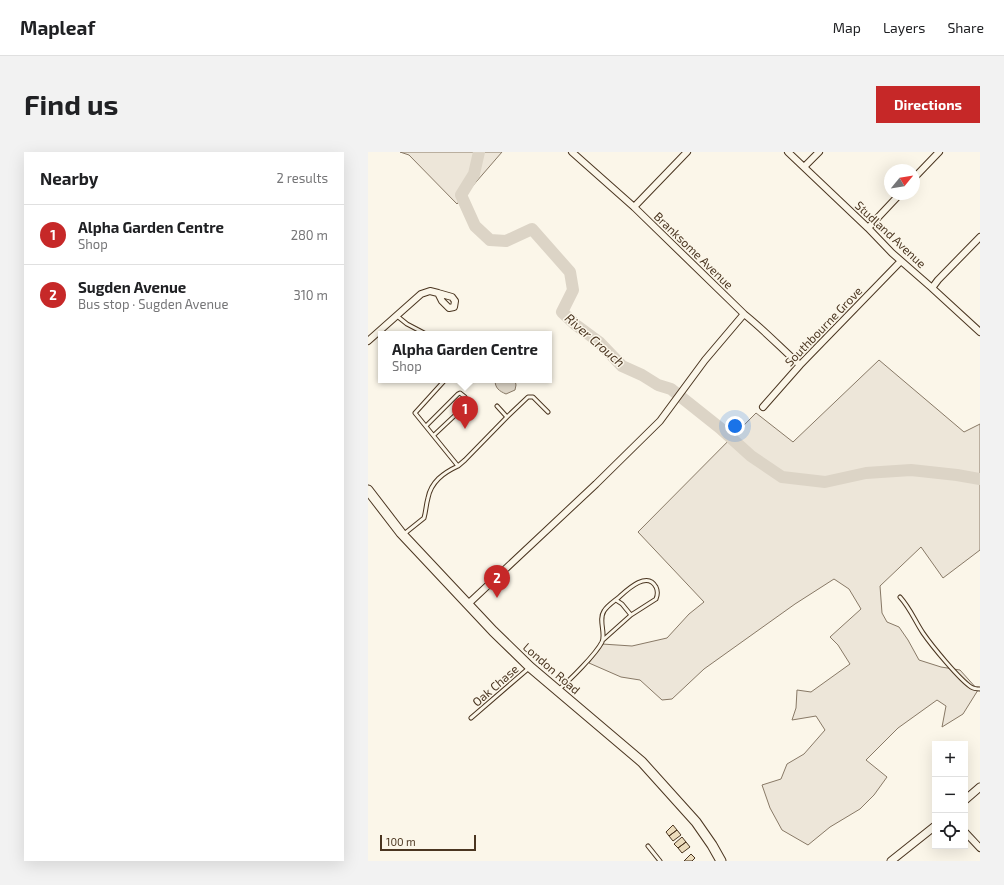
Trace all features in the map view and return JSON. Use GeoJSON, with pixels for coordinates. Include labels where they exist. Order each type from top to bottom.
{"type":"FeatureCollection","features":[{"type":"Feature","properties":{"kind":"main road","name":"London Road"},"geometry":{"type":"LineString","coordinates":[[368,490],[403,535],[493,631],[530,666],[642,762],[696,822],[721,861]]}},
{"type":"Feature","properties":{"kind":"street","name":"Branksome Avenue"},"geometry":{"type":"LineString","coordinates":[[572,152],[634,207],[744,314],[800,365]]}},
{"type":"Feature","properties":{"kind":"street"},"geometry":{"type":"LineString","coordinates":[[634,207],[687,152]]}},
{"type":"Feature","properties":{"kind":"street","name":"Studland Avenue"},"geometry":{"type":"LineString","coordinates":[[788,152],[901,261],[980,332]]}},
{"type":"Feature","properties":{"kind":"street"},"geometry":{"type":"LineString","coordinates":[[804,167],[819,152]]}},
{"type":"Feature","properties":{"kind":"street"},"geometry":{"type":"LineString","coordinates":[[920,172],[939,152]]}},
{"type":"Feature","properties":{"kind":"street"},"geometry":{"type":"LineString","coordinates":[[868,228],[894,200]]}},
{"type":"Feature","properties":{"kind":"street"},"geometry":{"type":"LineString","coordinates":[[932,288],[980,237]]}},
{"type":"Feature","properties":{"kind":"street","name":"Southbourne Grove"},"geometry":{"type":"LineString","coordinates":[[763,407],[800,365],[901,261]]}},
{"type":"Feature","properties":{"kind":"street"},"geometry":{"type":"LineString","coordinates":[[380,331],[421,294],[430,291],[438,293]]}},
{"type":"Feature","properties":{"kind":"street"},"geometry":{"type":"LineString","coordinates":[[468,604],[596,484],[660,421],[705,360],[744,314]]}},
{"type":"Feature","properties":{"kind":"street"},"geometry":{"type":"LineString","coordinates":[[368,341],[378,332]]}},
{"type":"Feature","properties":{"kind":"street"},"geometry":{"type":"LineString","coordinates":[[968,797],[980,787]]}},
{"type":"Feature","properties":{"kind":"street"},"geometry":{"type":"LineString","coordinates":[[894,860],[932,828]]}},
{"type":"Feature","properties":{"kind":"street"},"geometry":{"type":"LineString","coordinates":[[968,835],[980,848]]}},
{"type":"Feature","properties":{"kind":"lane"},"geometry":{"type":"LineString","coordinates":[[397,316],[410,326],[420,331]]}},
{"type":"Feature","properties":{"kind":"lane"},"geometry":{"type":"LineString","coordinates":[[442,383],[415,413],[458,466]]}},
{"type":"Feature","properties":{"kind":"lane"},"geometry":{"type":"LineString","coordinates":[[426,426],[454,397],[460,393],[465,397],[467,402],[466,405],[434,435]]}},
{"type":"Feature","properties":{"kind":"lane"},"geometry":{"type":"LineString","coordinates":[[403,535],[424,518],[427,500],[433,484],[443,474],[458,466],[465,460],[528,397],[533,397],[548,412]]}},
{"type":"Feature","properties":{"kind":"lane"},"geometry":{"type":"LineString","coordinates":[[496,406],[507,417]]}},
{"type":"Feature","properties":{"kind":"lane"},"geometry":{"type":"LineString","coordinates":[[558,690],[571,679],[603,640],[631,615],[656,598],[658,591],[651,581],[641,581],[628,589],[603,612],[603,640]]}},
{"type":"Feature","properties":{"kind":"lane"},"geometry":{"type":"LineString","coordinates":[[900,596],[914,615],[923,633],[937,650],[963,680],[971,687],[980,689]]}},
{"type":"Feature","properties":{"kind":"lane"},"geometry":{"type":"LineString","coordinates":[[616,600],[622,604],[631,615]]}},
{"type":"Feature","properties":{"kind":"lane","name":"Oak Chase"},"geometry":{"type":"LineString","coordinates":[[471,718],[530,666]]}},
{"type":"Feature","properties":{"kind":"lane"},"geometry":{"type":"LineString","coordinates":[[648,846],[660,861]]}},
{"type":"Feature","properties":{"kind":"shaded area"},"geometry":{"type":"Polygon","coordinates":[[[400,152],[502,152],[457,204],[409,155],[400,152]]]}},
{"type":"Feature","properties":{"kind":"shaded area"},"geometry":{"type":"Polygon","coordinates":[[[879,360],[964,432],[980,424],[980,550],[943,578],[921,547],[880,586],[882,613],[887,622],[899,627],[919,660],[941,667],[960,670],[978,690],[963,714],[942,727],[946,706],[937,700],[898,728],[866,760],[887,777],[874,795],[860,809],[830,827],[808,845],[782,830],[770,808],[762,785],[781,779],[787,764],[804,754],[825,730],[816,716],[792,720],[796,708],[797,690],[811,692],[850,664],[838,645],[830,637],[861,609],[849,589],[834,579],[795,604],[704,669],[672,699],[662,700],[640,680],[621,677],[589,663],[602,644],[632,646],[667,638],[689,614],[704,602],[638,532],[756,413],[793,442],[879,360]]]}},
{"type":"Feature","properties":{"kind":"shaded area"},"geometry":{"type":"Polygon","coordinates":[[[495,383],[516,383],[516,385],[515,390],[506,394],[497,387],[495,383]]]}},
{"type":"Feature","properties":{"kind":"building"},"geometry":{"type":"Polygon","coordinates":[[[673,825],[677,830],[669,836],[666,832],[673,825]]]}},
{"type":"Feature","properties":{"kind":"building"},"geometry":{"type":"Polygon","coordinates":[[[677,830],[681,835],[673,841],[669,836],[677,830]]]}},
{"type":"Feature","properties":{"kind":"building"},"geometry":{"type":"Polygon","coordinates":[[[682,837],[686,842],[678,848],[674,844],[682,837]]]}},
{"type":"Feature","properties":{"kind":"building"},"geometry":{"type":"Polygon","coordinates":[[[686,842],[690,847],[682,853],[678,848],[686,842]]]}},
{"type":"Feature","properties":{"kind":"building"},"geometry":{"type":"Polygon","coordinates":[[[691,854],[695,858],[692,861],[684,861],[691,854]]]}},
{"type":"Feature","properties":{"kind":"waterway","name":"River Crouch"},"geometry":{"type":"LineString","coordinates":[[479,152],[474,174],[461,195],[475,226],[490,240],[506,241],[532,229],[570,272],[573,290],[562,312],[576,325],[599,342],[622,366],[642,375],[658,385],[671,389],[720,428],[751,456],[782,477],[825,482],[866,473],[911,470],[980,479]]}},
{"type":"Feature","properties":{"kind":"place","name":"Alpha Garden Centre"},"geometry":{"type":"Point","coordinates":[465,429]}},
{"type":"Feature","properties":{"kind":"place","name":"Sugden Avenue"},"geometry":{"type":"Point","coordinates":[497,598]}}]}
